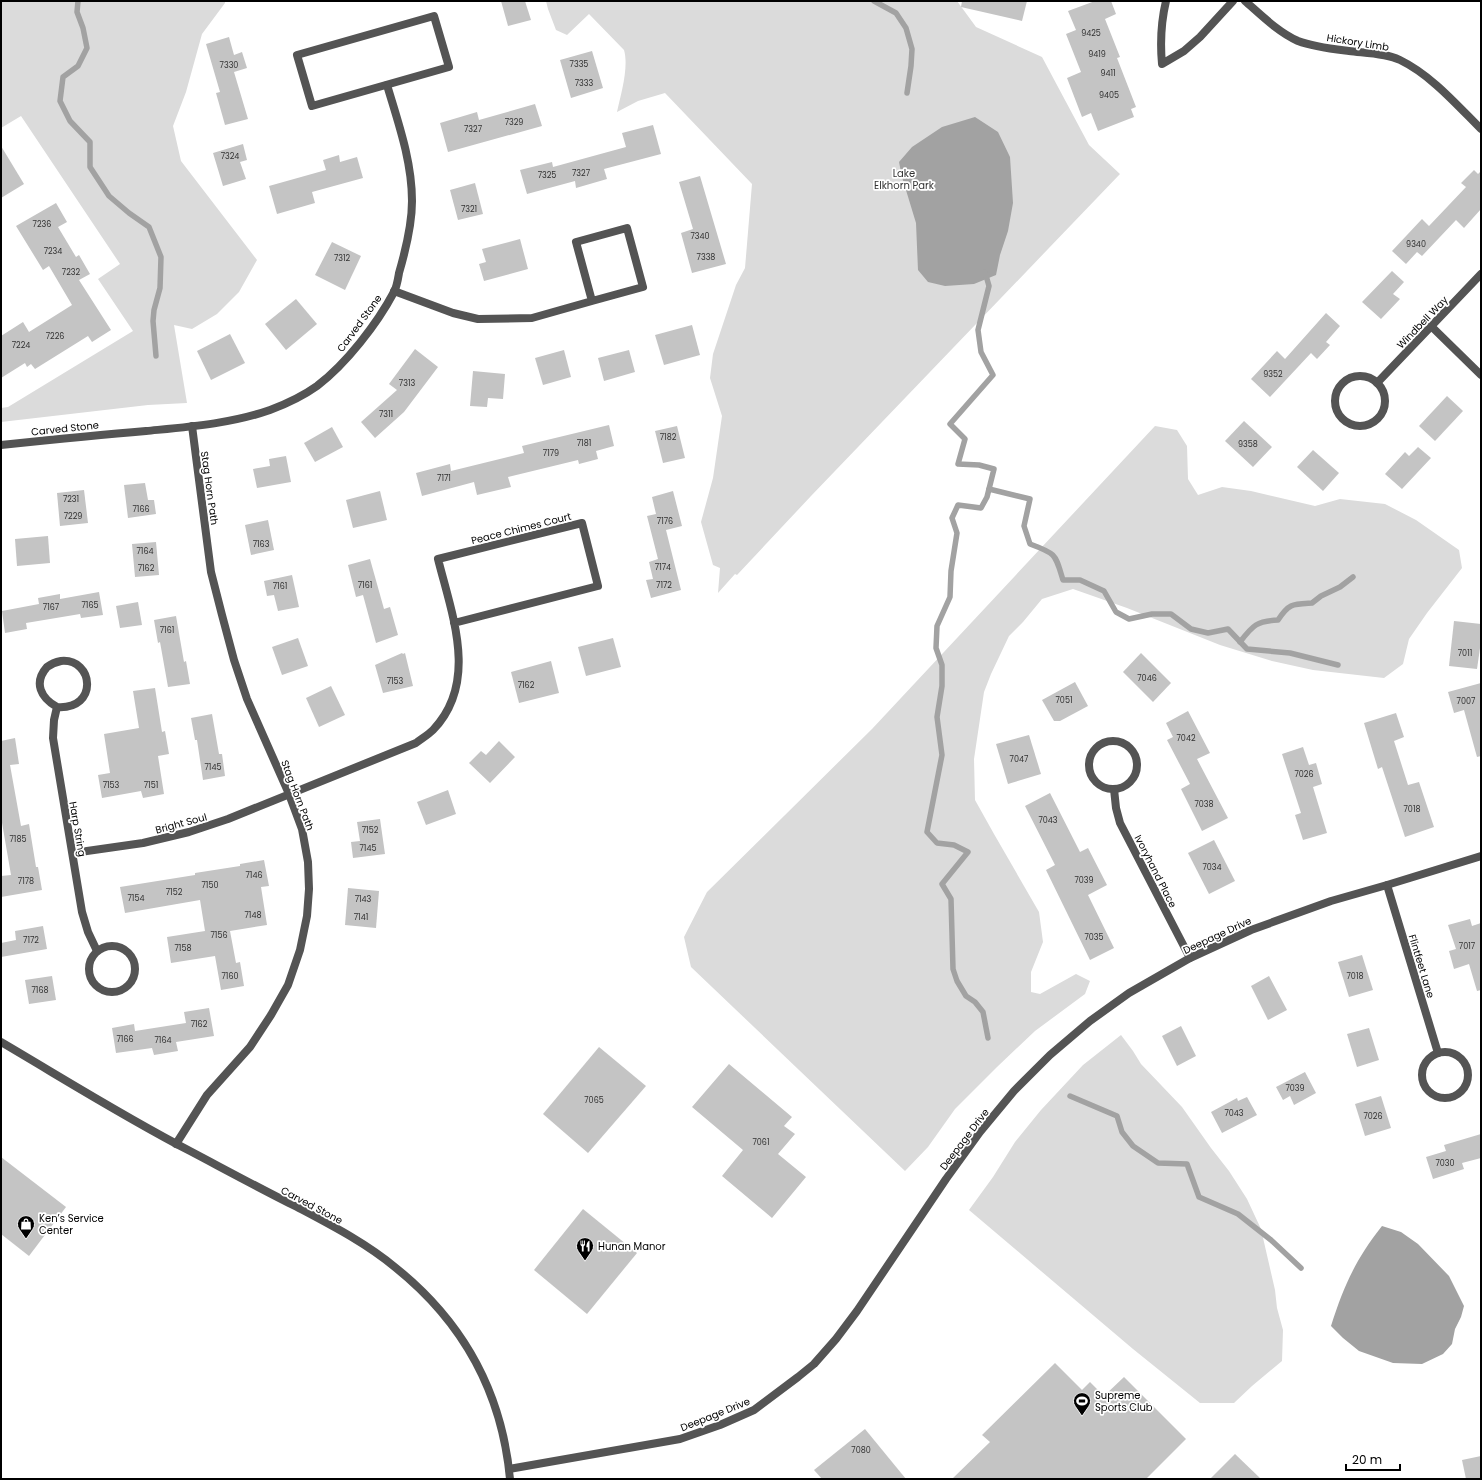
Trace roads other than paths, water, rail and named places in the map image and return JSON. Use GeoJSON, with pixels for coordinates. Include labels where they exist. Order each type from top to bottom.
{"type":"FeatureCollection","features":[{"type":"Feature","properties":{"kind":"street"},"geometry":{"type":"LineString","coordinates":[[1166,1],[1160,40],[1162,64],[1184,51],[1200,37],[1232,1]]}},
{"type":"Feature","properties":{"kind":"street","name":"Hickory Limb"},"geometry":{"type":"LineString","coordinates":[[1245,1],[1274,26],[1299,41],[1398,59],[1410,65],[1422,73],[1481,129]]}},
{"type":"Feature","properties":{"kind":"street"},"geometry":{"type":"LineString","coordinates":[[434,16],[449,67],[387,85],[312,106],[297,55],[434,16]]}},
{"type":"Feature","properties":{"kind":"street","name":"Carved Stone"},"geometry":{"type":"LineString","coordinates":[[1,445],[192,426],[235,420],[270,410],[295,399],[316,386],[341,365],[374,323],[394,290],[404,257],[410,229],[412,200],[409,171],[404,144],[387,85]]}},
{"type":"Feature","properties":{"kind":"street"},"geometry":{"type":"LineString","coordinates":[[394,290],[453,313],[478,319],[532,318],[643,287],[627,228],[576,242],[592,301]]}},
{"type":"Feature","properties":{"kind":"street","name":"Windbell Way"},"geometry":{"type":"LineString","coordinates":[[1377,383],[1481,274]]}},
{"type":"Feature","properties":{"kind":"street"},"geometry":{"type":"LineString","coordinates":[[1432,327],[1481,375]]}},
{"type":"Feature","properties":{"kind":"street"},"geometry":{"type":"LineString","coordinates":[[1362,376],[1377,383],[1383,392],[1385,401],[1383,411],[1378,417],[1367,424],[1358,426],[1348,423],[1341,418],[1337,411],[1335,401],[1336,392],[1342,384],[1353,377],[1362,376]]}},
{"type":"Feature","properties":{"kind":"street","name":"Stag Horn Path"},"geometry":{"type":"LineString","coordinates":[[176,1144],[207,1095],[250,1047],[272,1016],[288,985],[300,950],[307,916],[309,889],[308,862],[302,829],[289,794],[247,699],[234,660],[211,572],[192,426]]}},
{"type":"Feature","properties":{"kind":"street","name":"Peace Chimes Court"},"geometry":{"type":"LineString","coordinates":[[289,794],[416,743],[432,731],[451,703],[456,686],[459,658],[458,644],[438,559],[582,522],[598,586],[454,623]]}},
{"type":"Feature","properties":{"kind":"street"},"geometry":{"type":"LineString","coordinates":[[58,661],[72,662],[80,668],[85,675],[87,683],[86,690],[82,699],[74,706],[66,708],[57,707],[43,697],[40,689],[40,681],[44,671],[50,665],[58,661]]}},
{"type":"Feature","properties":{"kind":"street","name":"Harp String"},"geometry":{"type":"LineString","coordinates":[[57,707],[54,720],[53,738],[82,912],[88,932],[97,951]]}},
{"type":"Feature","properties":{"kind":"street"},"geometry":{"type":"LineString","coordinates":[[1110,740],[1127,744],[1135,753],[1138,764],[1136,774],[1131,782],[1114,789],[1103,786],[1095,781],[1089,766],[1091,755],[1096,748],[1102,743],[1110,740]]}},
{"type":"Feature","properties":{"kind":"street","name":"Ivoryhand Place"},"geometry":{"type":"LineString","coordinates":[[1114,789],[1116,808],[1120,823],[1190,958]]}},
{"type":"Feature","properties":{"kind":"street","name":"Bright Soul"},"geometry":{"type":"LineString","coordinates":[[72,853],[143,843],[189,832],[228,819],[289,794]]}},
{"type":"Feature","properties":{"kind":"street","name":"Deepage Drive"},"geometry":{"type":"LineString","coordinates":[[509,1469],[680,1439],[720,1425],[754,1410],[814,1364],[836,1339],[857,1311],[946,1179],[980,1132],[1014,1091],[1050,1055],[1090,1021],[1129,993],[1190,958],[1251,930],[1331,901],[1387,886],[1481,856]]}},
{"type":"Feature","properties":{"kind":"street","name":"Flintfeet Lane"},"geometry":{"type":"LineString","coordinates":[[1387,886],[1438,1052]]}},
{"type":"Feature","properties":{"kind":"street"},"geometry":{"type":"LineString","coordinates":[[109,946],[117,947],[126,951],[132,958],[135,965],[133,980],[128,986],[118,992],[107,992],[99,989],[93,984],[89,976],[88,967],[91,958],[97,951],[109,946]]}},
{"type":"Feature","properties":{"kind":"street","name":"Carved Stone"},"geometry":{"type":"LineString","coordinates":[[1,1042],[176,1144],[336,1228],[396,1268],[424,1292],[455,1328],[483,1375],[503,1435],[510,1479]]}},
{"type":"Feature","properties":{"kind":"street"},"geometry":{"type":"LineString","coordinates":[[1438,1052],[1456,1054],[1462,1059],[1467,1067],[1468,1077],[1466,1087],[1460,1094],[1450,1098],[1441,1099],[1429,1094],[1424,1086],[1421,1076],[1423,1066],[1429,1058],[1438,1052]]}},
{"type":"Feature","properties":{"kind":"waterway"},"geometry":{"type":"LineString","coordinates":[[78,1],[77,12],[83,28],[87,48],[78,66],[63,77],[60,101],[70,121],[90,142],[90,167],[109,196],[149,227],[161,257],[160,288],[154,310],[153,321],[156,356]]}},
{"type":"Feature","properties":{"kind":"waterway"},"geometry":{"type":"LineString","coordinates":[[874,1],[896,13],[906,28],[912,49],[907,93]]}},
{"type":"Feature","properties":{"kind":"waterway"},"geometry":{"type":"LineString","coordinates":[[985,272],[989,286],[978,330],[981,352],[993,375],[950,424],[965,439],[958,464],[979,465],[994,469],[987,497],[981,508],[958,505],[952,518],[957,533],[951,571],[950,597],[937,626],[936,648],[942,665],[942,686],[937,717],[942,755],[927,832],[937,843],[954,845],[968,852],[942,884],[951,899],[953,969],[957,981],[966,996],[975,1002],[983,1012],[988,1038]]}},
{"type":"Feature","properties":{"kind":"waterway"},"geometry":{"type":"LineString","coordinates":[[989,489],[1030,499],[1024,526],[1030,544],[1045,550],[1054,556],[1063,580],[1080,580],[1104,591],[1116,612],[1129,619],[1152,614],[1171,614],[1191,629],[1208,633],[1228,629],[1247,649],[1290,653],[1338,665]]}},
{"type":"Feature","properties":{"kind":"waterway"},"geometry":{"type":"LineString","coordinates":[[1240,642],[1256,625],[1265,621],[1278,620],[1289,607],[1296,604],[1312,603],[1321,596],[1340,587],[1353,577]]}},
{"type":"Feature","properties":{"kind":"waterway"},"geometry":{"type":"LineString","coordinates":[[1070,1096],[1117,1116],[1122,1132],[1133,1146],[1158,1163],[1187,1164],[1199,1197],[1238,1214],[1271,1240],[1301,1268]]}},
{"type":"Feature","properties":{"kind":"place","name":"Ken’s Service Center"},"geometry":{"type":"Point","coordinates":[26,1239]}},
{"type":"Feature","properties":{"kind":"place","name":"Hunan Manor"},"geometry":{"type":"Point","coordinates":[585,1261]}},
{"type":"Feature","properties":{"kind":"place","name":"Supreme Sports Club"},"geometry":{"type":"Point","coordinates":[1082,1416]}},
{"type":"Feature","properties":{"kind":"park label","name":"Lake Elkhorn Park"},"geometry":{"type":"Point","coordinates":[904,178]}}]}
